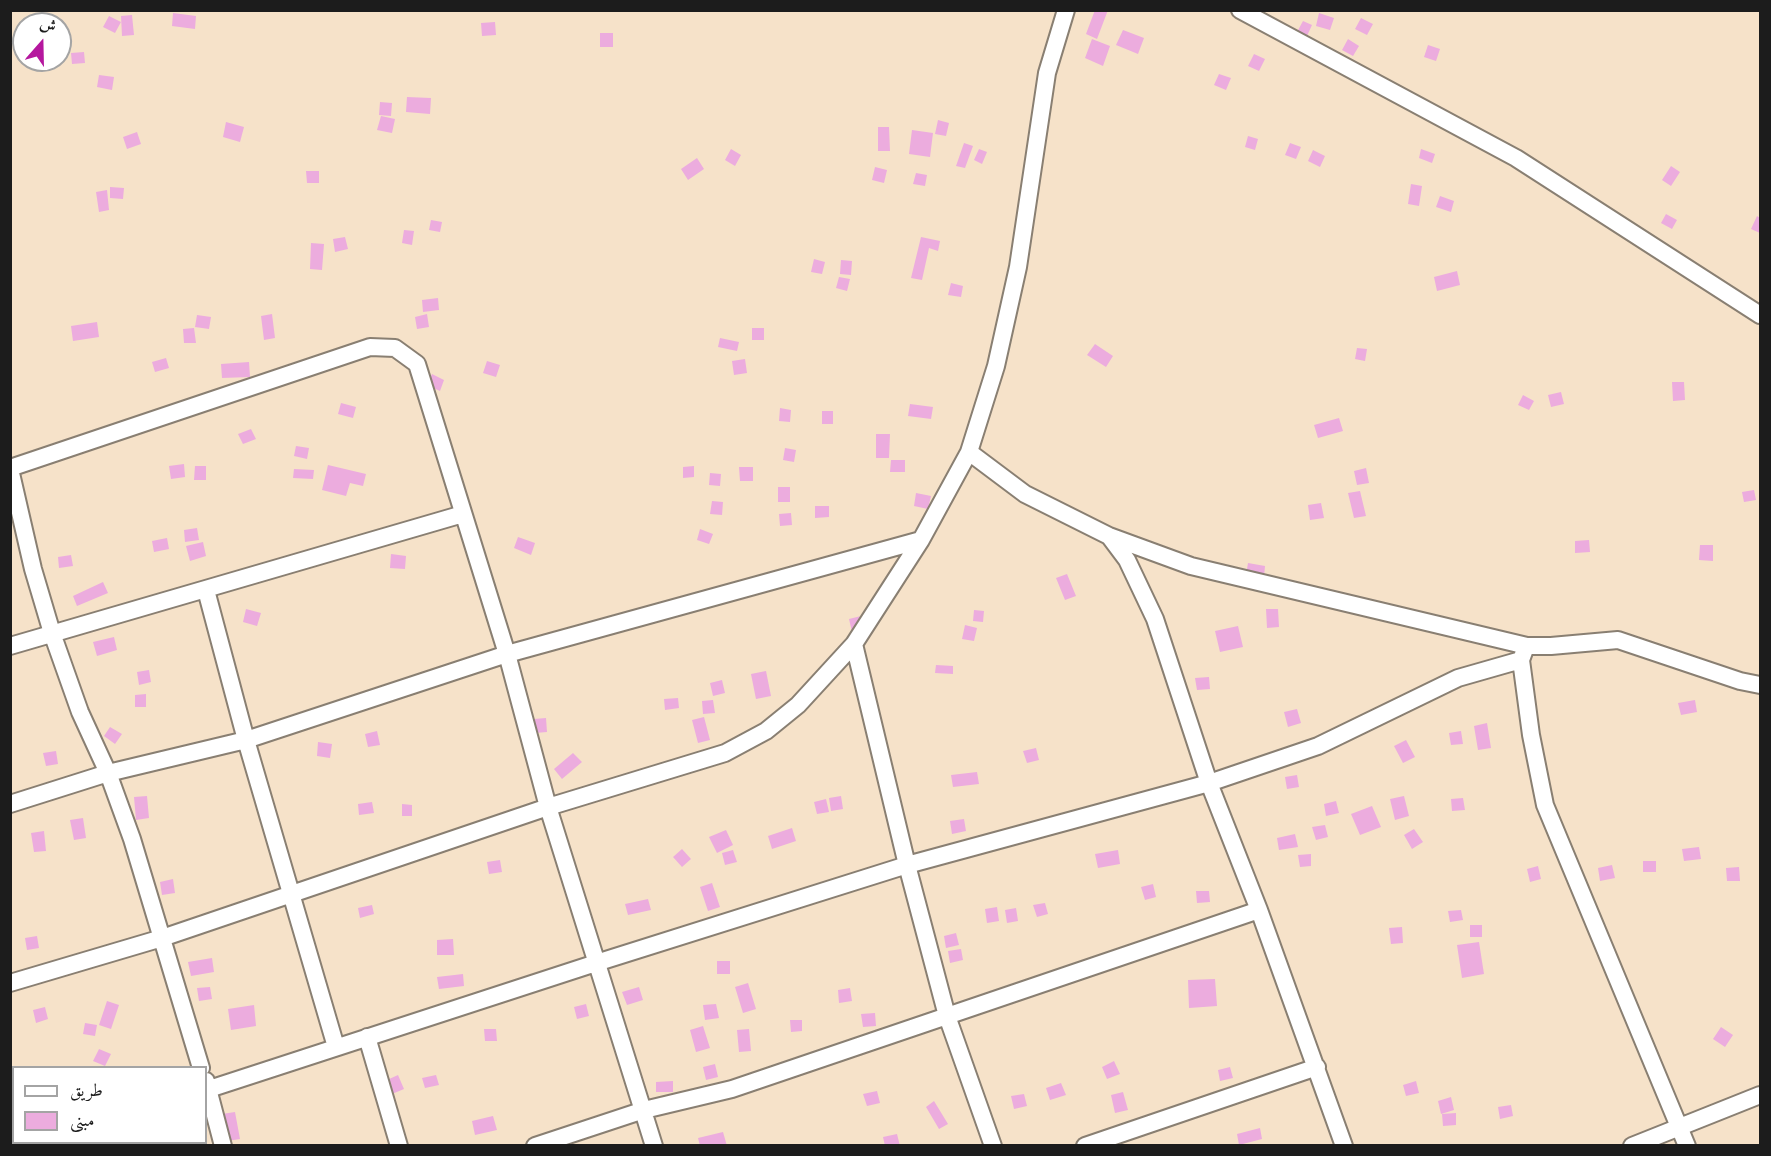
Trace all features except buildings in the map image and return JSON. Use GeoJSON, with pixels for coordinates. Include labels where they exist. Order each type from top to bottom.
{"type":"FeatureCollection","features":[{"type":"Feature","properties":{"kind":"street"},"geometry":{"type":"LineString","coordinates":[[10,983],[162,938],[548,807],[725,753],[765,731],[798,705],[854,644],[921,540],[969,452],[996,366],[1018,267],[1047,74],[1066,10]]}},
{"type":"Feature","properties":{"kind":"street"},"geometry":{"type":"LineString","coordinates":[[1240,10],[1516,158],[1761,315]]}},
{"type":"Feature","properties":{"kind":"street"},"geometry":{"type":"LineString","coordinates":[[200,1066],[132,839],[108,772],[80,712],[52,633],[33,569],[10,468],[370,347],[395,348],[417,364],[507,654],[548,807],[654,1146]]}},
{"type":"Feature","properties":{"kind":"street"},"geometry":{"type":"LineString","coordinates":[[969,452],[1024,494],[1109,536],[1191,566],[1524,653]]}},
{"type":"Feature","properties":{"kind":"street"},"geometry":{"type":"LineString","coordinates":[[10,646],[463,514]]}},
{"type":"Feature","properties":{"kind":"street"},"geometry":{"type":"LineString","coordinates":[[1109,536],[1127,560],[1155,619],[1209,783],[1259,910],[1344,1146]]}},
{"type":"Feature","properties":{"kind":"street"},"geometry":{"type":"LineString","coordinates":[[10,804],[108,772],[246,740],[507,654],[921,540]]}},
{"type":"Feature","properties":{"kind":"street"},"geometry":{"type":"LineString","coordinates":[[206,590],[246,740],[336,1047]]}},
{"type":"Feature","properties":{"kind":"street"},"geometry":{"type":"LineString","coordinates":[[207,1087],[907,866],[1209,783],[1318,746],[1458,678],[1524,653],[1551,646],[1618,640],[1740,681],[1761,685]]}},
{"type":"Feature","properties":{"kind":"street"},"geometry":{"type":"LineString","coordinates":[[854,644],[907,866],[947,1016],[993,1146]]}},
{"type":"Feature","properties":{"kind":"street"},"geometry":{"type":"LineString","coordinates":[[1524,653],[1531,735],[1545,805],[1687,1146]]}},
{"type":"Feature","properties":{"kind":"street"},"geometry":{"type":"LineString","coordinates":[[535,1146],[644,1110],[732,1089],[1259,910]]}},
{"type":"Feature","properties":{"kind":"street"},"geometry":{"type":"LineString","coordinates":[[367,1037],[399,1146]]}},
{"type":"Feature","properties":{"kind":"street"},"geometry":{"type":"LineString","coordinates":[[1085,1146],[1317,1067]]}},
{"type":"Feature","properties":{"kind":"street"},"geometry":{"type":"LineString","coordinates":[[207,1090],[223,1146]]}},
{"type":"Feature","properties":{"kind":"street"},"geometry":{"type":"LineString","coordinates":[[1632,1146],[1761,1095]]}}]}
